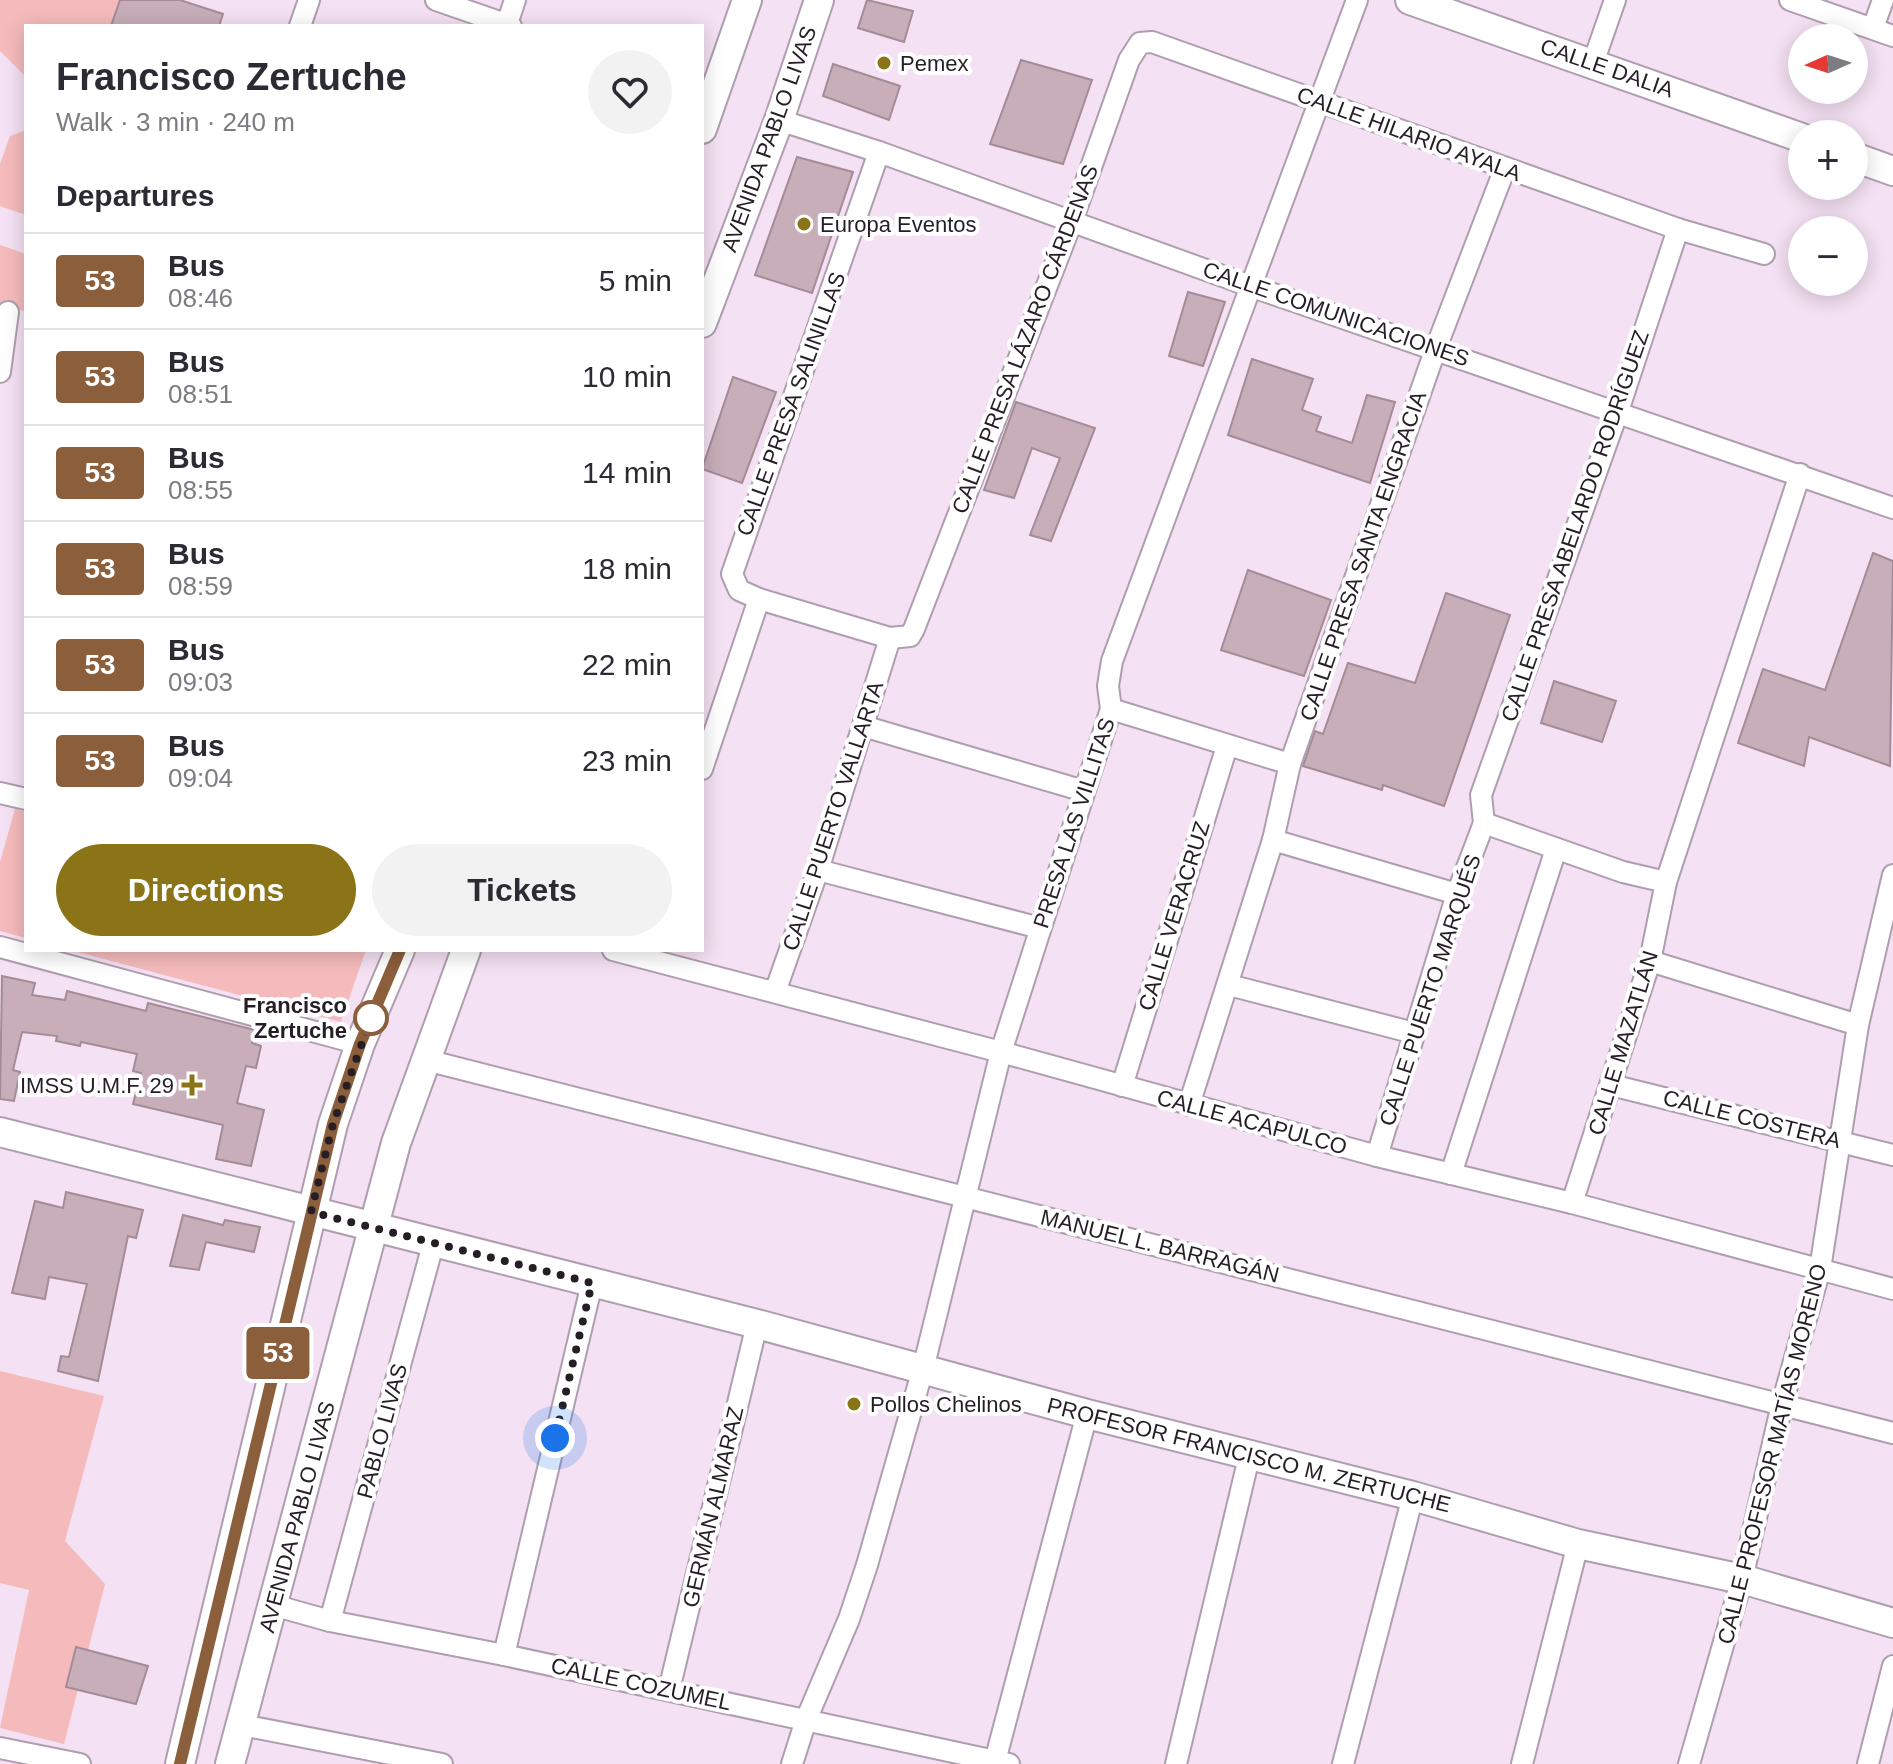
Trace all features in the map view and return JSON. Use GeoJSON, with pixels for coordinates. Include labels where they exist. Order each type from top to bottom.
{"type":"FeatureCollection","features":[{"type":"Feature","properties":{"kind":"street"},"geometry":{"type":"LineString","coordinates":[[301,24],[309,0]]}},
{"type":"Feature","properties":{"kind":"street"},"geometry":{"type":"LineString","coordinates":[[436,0],[506,24]]}},
{"type":"Feature","properties":{"kind":"street"},"geometry":{"type":"LineString","coordinates":[[509,24],[515,0]]}},
{"type":"Feature","properties":{"kind":"street"},"geometry":{"type":"LineString","coordinates":[[707,100],[747,0]]}},
{"type":"Feature","properties":{"kind":"street","name":"AVENIDA PABLO LIVAS"},"geometry":{"type":"LineString","coordinates":[[704,318],[779,120],[819,0]]}},
{"type":"Feature","properties":{"kind":"street","name":"PRESA LAS VILLITAS"},"geometry":{"type":"LineString","coordinates":[[792,1764],[806,1720],[849,1619],[923,1369],[1001,1052],[1111,709],[1108,686],[1112,661],[1322,103],[1357,0]]}},
{"type":"Feature","properties":{"kind":"street","name":"CALLE DALIA"},"geometry":{"type":"LineString","coordinates":[[1410,0],[1788,133]]}},
{"type":"Feature","properties":{"kind":"street"},"geometry":{"type":"LineString","coordinates":[[1593,63],[1615,0]]}},
{"type":"Feature","properties":{"kind":"street"},"geometry":{"type":"LineString","coordinates":[[1790,0],[1893,36]]}},
{"type":"Feature","properties":{"kind":"street"},"geometry":{"type":"LineString","coordinates":[[1873,28],[1883,0]]}},
{"type":"Feature","properties":{"kind":"street","name":"CALLE HILARIO AYALA"},"geometry":{"type":"LineString","coordinates":[[1140,43],[1152,42],[1678,229],[1764,254]]}},
{"type":"Feature","properties":{"kind":"street","name":"CALLE PRESA LÁZARO CÁRDENAS"},"geometry":{"type":"LineString","coordinates":[[900,637],[1072,221],[1129,60],[1140,43]]}},
{"type":"Feature","properties":{"kind":"street","name":"CALLE COMUNICACIONES"},"geometry":{"type":"LineString","coordinates":[[779,120],[879,152],[1253,287],[1893,508]]}},
{"type":"Feature","properties":{"kind":"street","name":"CALLE PRESA SALINILLAS"},"geometry":{"type":"LineString","coordinates":[[759,599],[739,590],[734,583],[734,566],[879,152]]}},
{"type":"Feature","properties":{"kind":"street"},"geometry":{"type":"LineString","coordinates":[[1868,162],[1893,171]]}},
{"type":"Feature","properties":{"kind":"street","name":"CALLE PRESA SANTA ENGRACIA"},"geometry":{"type":"LineString","coordinates":[[1290,764],[1436,348],[1505,168]]}},
{"type":"Feature","properties":{"kind":"street","name":"CALLE PRESA ABELARDO RODRÍGUEZ"},"geometry":{"type":"LineString","coordinates":[[1484,823],[1481,795],[1617,414],[1678,229]]}},
{"type":"Feature","properties":{"kind":"street"},"geometry":{"type":"LineString","coordinates":[[0,372],[11,314]]}},
{"type":"Feature","properties":{"kind":"street","name":"CALLE MAZATLÁN"},"geometry":{"type":"LineString","coordinates":[[1572,1203],[1650,961],[1666,882],[1800,474]]}},
{"type":"Feature","properties":{"kind":"street"},"geometry":{"type":"LineString","coordinates":[[704,763],[759,599],[900,637]]}},
{"type":"Feature","properties":{"kind":"street","name":"CALLE PUERTO VALLARTA"},"geometry":{"type":"LineString","coordinates":[[775,992],[818,870],[863,726],[900,637]]}},
{"type":"Feature","properties":{"kind":"street"},"geometry":{"type":"LineString","coordinates":[[1111,709],[1290,764],[1273,840],[1189,1105]]}},
{"type":"Feature","properties":{"kind":"street"},"geometry":{"type":"LineString","coordinates":[[863,726],[1084,791]]}},
{"type":"Feature","properties":{"kind":"street","name":"CALLE VERACRUZ"},"geometry":{"type":"LineString","coordinates":[[1122,1086],[1227,746]]}},
{"type":"Feature","properties":{"kind":"street"},"geometry":{"type":"LineString","coordinates":[[0,793],[24,799]]}},
{"type":"Feature","properties":{"kind":"street"},"geometry":{"type":"LineString","coordinates":[[1484,823],[1623,872],[1666,882]]}},
{"type":"Feature","properties":{"kind":"street","name":"CALLE PUERTO MARQUÉS"},"geometry":{"type":"LineString","coordinates":[[1377,1156],[1457,894],[1484,823]]}},
{"type":"Feature","properties":{"kind":"street"},"geometry":{"type":"LineString","coordinates":[[1273,840],[1457,894]]}},
{"type":"Feature","properties":{"kind":"street"},"geometry":{"type":"LineString","coordinates":[[1451,1174],[1556,849]]}},
{"type":"Feature","properties":{"kind":"street"},"geometry":{"type":"LineString","coordinates":[[818,870],[1040,928]]}},
{"type":"Feature","properties":{"kind":"street","name":"CALLE PROFESOR MATÍAS MORENO"},"geometry":{"type":"LineString","coordinates":[[1689,1764],[1742,1579],[1782,1404],[1820,1269],[1858,1025],[1893,875]]}},
{"type":"Feature","properties":{"kind":"street"},"geometry":{"type":"LineString","coordinates":[[0,947],[360,1044]]}},
{"type":"Feature","properties":{"kind":"street"},"geometry":{"type":"LineString","coordinates":[[180,1764],[333,1124],[360,1044],[399,952]]}},
{"type":"Feature","properties":{"kind":"street","name":"AVENIDA PABLO LIVAS"},"geometry":{"type":"LineString","coordinates":[[230,1764],[396,1143],[465,952]]}},
{"type":"Feature","properties":{"kind":"street","name":"CALLE ACAPULCO"},"geometry":{"type":"LineString","coordinates":[[641,953],[1377,1156],[1572,1203],[1893,1289]]}},
{"type":"Feature","properties":{"kind":"street"},"geometry":{"type":"LineString","coordinates":[[1650,961],[1858,1025]]}},
{"type":"Feature","properties":{"kind":"street"},"geometry":{"type":"LineString","coordinates":[[1229,985],[1414,1033]]}},
{"type":"Feature","properties":{"kind":"street","name":"MANUEL L. BARRAGÁN"},"geometry":{"type":"LineString","coordinates":[[426,1060],[1893,1433]]}},
{"type":"Feature","properties":{"kind":"street","name":"CALLE COSTERA"},"geometry":{"type":"LineString","coordinates":[[1611,1085],[1893,1155]]}},
{"type":"Feature","properties":{"kind":"street","name":"PROFESOR FRANCISCO M. ZERTUCHE"},"geometry":{"type":"LineString","coordinates":[[0,1132],[757,1324],[1087,1414],[1413,1496],[1578,1544],[1742,1579],[1893,1623]]}},
{"type":"Feature","properties":{"kind":"street","name":"PABLO LIVAS"},"geometry":{"type":"LineString","coordinates":[[330,1621],[434,1241]]}},
{"type":"Feature","properties":{"kind":"street"},"geometry":{"type":"LineString","coordinates":[[504,1655],[592,1283]]}},
{"type":"Feature","properties":{"kind":"street","name":"GERMÁN ALMARAZ"},"geometry":{"type":"LineString","coordinates":[[669,1690],[757,1324]]}},
{"type":"Feature","properties":{"kind":"street"},"geometry":{"type":"LineString","coordinates":[[1002,1763],[1087,1414]]}},
{"type":"Feature","properties":{"kind":"street"},"geometry":{"type":"LineString","coordinates":[[1176,1764],[1250,1453]]}},
{"type":"Feature","properties":{"kind":"street"},"geometry":{"type":"LineString","coordinates":[[1343,1764],[1413,1496]]}},
{"type":"Feature","properties":{"kind":"street"},"geometry":{"type":"LineString","coordinates":[[1522,1764],[1578,1544]]}},
{"type":"Feature","properties":{"kind":"street","name":"CALLE COZUMEL"},"geometry":{"type":"LineString","coordinates":[[273,1605],[330,1621],[504,1655],[1002,1763]]}},
{"type":"Feature","properties":{"kind":"street"},"geometry":{"type":"LineString","coordinates":[[1868,1764],[1893,1666]]}},
{"type":"Feature","properties":{"kind":"street"},"geometry":{"type":"LineString","coordinates":[[242,1725],[442,1764]]}},
{"type":"Feature","properties":{"kind":"street"},"geometry":{"type":"LineString","coordinates":[[0,1748],[80,1764]]}},
{"type":"Feature","properties":{"kind":"shaded area"},"geometry":{"type":"Polygon","coordinates":[[[0,0],[120,0],[112,24],[24,24],[24,75],[0,51],[0,0]]]}},
{"type":"Feature","properties":{"kind":"shaded area"},"geometry":{"type":"Polygon","coordinates":[[[24,131],[24,214],[0,206],[0,164],[10,136],[24,131]]]}},
{"type":"Feature","properties":{"kind":"shaded area"},"geometry":{"type":"Polygon","coordinates":[[[0,245],[24,253],[24,311],[0,303],[0,245]]]}},
{"type":"Feature","properties":{"kind":"shaded area"},"geometry":{"type":"Polygon","coordinates":[[[15,809],[24,811],[24,937],[0,931],[0,862],[15,809]]]}},
{"type":"Feature","properties":{"kind":"shaded area"},"geometry":{"type":"Polygon","coordinates":[[[78,952],[365,952],[341,1022],[78,952]]]}},
{"type":"Feature","properties":{"kind":"shaded area"},"geometry":{"type":"Polygon","coordinates":[[[0,1371],[104,1396],[65,1541],[105,1584],[64,1744],[0,1728],[29,1590],[0,1583],[0,1371]]]}},
{"type":"Feature","properties":{"kind":"building"},"geometry":{"type":"Polygon","coordinates":[[[120,0],[180,0],[223,14],[220,24],[112,24],[120,0]]]}},
{"type":"Feature","properties":{"kind":"building"},"geometry":{"type":"Polygon","coordinates":[[[867,0],[913,11],[904,42],[858,28],[867,0]]]}},
{"type":"Feature","properties":{"kind":"building"},"geometry":{"type":"Polygon","coordinates":[[[1021,60],[1092,80],[1063,164],[990,144],[1021,60]]]}},
{"type":"Feature","properties":{"kind":"building"},"geometry":{"type":"Polygon","coordinates":[[[833,64],[900,86],[889,120],[823,96],[833,64]]]}},
{"type":"Feature","properties":{"kind":"building","name":"Europa Eventos"},"geometry":{"type":"Polygon","coordinates":[[[797,157],[853,172],[812,293],[755,275],[797,157]]]}},
{"type":"Feature","properties":{"kind":"building"},"geometry":{"type":"Polygon","coordinates":[[[1188,292],[1225,302],[1203,366],[1169,356],[1188,292]]]}},
{"type":"Feature","properties":{"kind":"building"},"geometry":{"type":"Polygon","coordinates":[[[1252,359],[1313,379],[1302,410],[1321,417],[1316,431],[1352,443],[1367,395],[1395,402],[1370,483],[1228,435],[1252,359]]]}},
{"type":"Feature","properties":{"kind":"building"},"geometry":{"type":"Polygon","coordinates":[[[733,377],[776,392],[742,483],[704,470],[733,377]]]}},
{"type":"Feature","properties":{"kind":"building"},"geometry":{"type":"Polygon","coordinates":[[[1016,402],[1095,428],[1051,541],[1030,535],[1060,458],[1032,448],[1014,498],[984,490],[1016,402]]]}},
{"type":"Feature","properties":{"kind":"building"},"geometry":{"type":"Polygon","coordinates":[[[1873,553],[1893,561],[1890,766],[1809,737],[1804,766],[1738,743],[1763,669],[1825,690],[1873,553]]]}},
{"type":"Feature","properties":{"kind":"building"},"geometry":{"type":"Polygon","coordinates":[[[1248,570],[1331,600],[1304,676],[1221,650],[1248,570]]]}},
{"type":"Feature","properties":{"kind":"building"},"geometry":{"type":"Polygon","coordinates":[[[1446,593],[1510,615],[1444,806],[1383,785],[1382,790],[1303,766],[1315,731],[1323,734],[1348,663],[1415,683],[1446,593]]]}},
{"type":"Feature","properties":{"kind":"building"},"geometry":{"type":"Polygon","coordinates":[[[1554,681],[1616,701],[1602,742],[1541,723],[1554,681]]]}},
{"type":"Feature","properties":{"kind":"building"},"geometry":{"type":"Polygon","coordinates":[[[2,976],[35,983],[32,995],[65,1000],[67,991],[146,1011],[148,1003],[255,1030],[252,1043],[261,1046],[256,1068],[246,1066],[237,1103],[264,1110],[251,1166],[216,1159],[223,1125],[133,1104],[141,1073],[133,1071],[137,1054],[81,1042],[80,1046],[56,1041],[57,1036],[22,1032],[13,1070],[20,1072],[14,1101],[0,1099],[2,976]]]}},
{"type":"Feature","properties":{"kind":"building"},"geometry":{"type":"Polygon","coordinates":[[[66,1192],[143,1210],[136,1238],[128,1236],[98,1381],[58,1371],[61,1356],[69,1357],[87,1284],[49,1277],[45,1299],[12,1293],[35,1201],[63,1208],[66,1192]]]}},
{"type":"Feature","properties":{"kind":"building"},"geometry":{"type":"Polygon","coordinates":[[[183,1215],[223,1225],[225,1220],[260,1227],[254,1252],[206,1242],[199,1270],[170,1266],[183,1215]]]}},
{"type":"Feature","properties":{"kind":"building"},"geometry":{"type":"Polygon","coordinates":[[[76,1647],[148,1666],[136,1704],[66,1687],[76,1647]]]}},
{"type":"Feature","properties":{"kind":"bus line","name":"53"},"geometry":{"type":"LineString","coordinates":[[180,1764],[333,1124],[360,1044],[399,952]]}},
{"type":"Feature","properties":{"kind":"place","name":"Pemex"},"geometry":{"type":"Point","coordinates":[884,63]}},
{"type":"Feature","properties":{"kind":"place","name":"Europa Eventos"},"geometry":{"type":"Point","coordinates":[804,224]}},
{"type":"Feature","properties":{"kind":"place","name":"Francisco Zertuche"},"geometry":{"type":"Point","coordinates":[371,1018]}},
{"type":"Feature","properties":{"kind":"place","name":"IMSS U.M.F. 29"},"geometry":{"type":"Point","coordinates":[192,1085]}},
{"type":"Feature","properties":{"kind":"place","name":"Pollos Chelinos"},"geometry":{"type":"Point","coordinates":[854,1404]}},
{"type":"Feature","properties":{"kind":"route"},"geometry":{"type":"LineString","coordinates":[[371,1018],[333,1124],[311,1212],[592,1283],[555,1438]]}}]}
